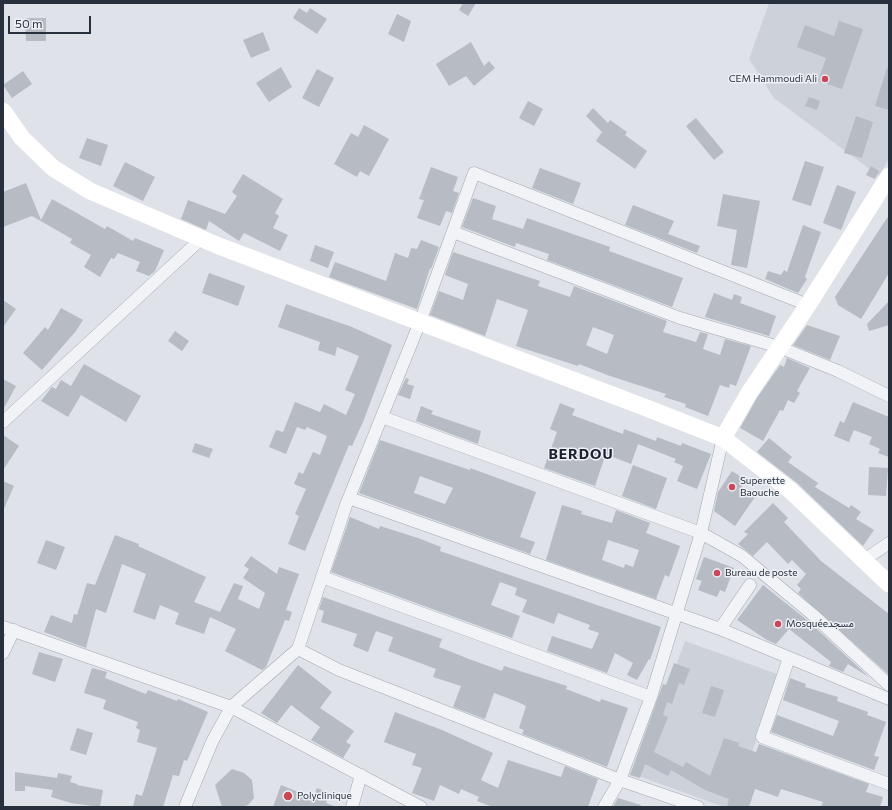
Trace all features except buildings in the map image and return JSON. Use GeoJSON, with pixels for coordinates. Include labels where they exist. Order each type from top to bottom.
{"type":"FeatureCollection","features":[{"type":"Feature","properties":{"kind":"main road"},"geometry":{"type":"LineString","coordinates":[[3,111],[22,138],[53,168],[90,191],[201,239],[723,438],[790,490],[889,584]]}},
{"type":"Feature","properties":{"kind":"main road"},"geometry":{"type":"LineString","coordinates":[[723,438],[749,394],[808,305],[889,176]]}},
{"type":"Feature","properties":{"kind":"street"},"geometry":{"type":"LineString","coordinates":[[185,807],[212,742],[231,707],[298,649],[349,498],[420,322],[474,173],[808,305]]}},
{"type":"Feature","properties":{"kind":"street"},"geometry":{"type":"LineString","coordinates":[[453,232],[680,318],[779,347],[838,371],[889,396]]}},
{"type":"Feature","properties":{"kind":"street"},"geometry":{"type":"LineString","coordinates":[[3,422],[201,239]]}},
{"type":"Feature","properties":{"kind":"street"},"geometry":{"type":"LineString","coordinates":[[382,417],[701,533],[742,556],[812,614],[889,685]]}},
{"type":"Feature","properties":{"kind":"street"},"geometry":{"type":"LineString","coordinates":[[604,807],[620,780],[651,697],[701,533],[723,438]]}},
{"type":"Feature","properties":{"kind":"street"},"geometry":{"type":"LineString","coordinates":[[349,498],[720,629],[889,699]]}},
{"type":"Feature","properties":{"kind":"street"},"geometry":{"type":"LineString","coordinates":[[864,560],[889,543]]}},
{"type":"Feature","properties":{"kind":"street"},"geometry":{"type":"LineString","coordinates":[[322,577],[651,697]]}},
{"type":"Feature","properties":{"kind":"street"},"geometry":{"type":"LineString","coordinates":[[720,629],[750,585]]}},
{"type":"Feature","properties":{"kind":"street"},"geometry":{"type":"LineString","coordinates":[[3,653],[8,628],[231,707],[421,807]]}},
{"type":"Feature","properties":{"kind":"street"},"geometry":{"type":"LineString","coordinates":[[298,649],[339,670],[620,780],[698,807]]}},
{"type":"Feature","properties":{"kind":"street"},"geometry":{"type":"LineString","coordinates":[[789,658],[762,736],[889,784]]}},
{"type":"Feature","properties":{"kind":"street"},"geometry":{"type":"LineString","coordinates":[[352,807],[361,775]]}},
{"type":"Feature","properties":{"kind":"shaded area","name":"CEM Hammoudi Ali"},"geometry":{"type":"Polygon","coordinates":[[[769,3],[889,3],[889,158],[879,176],[774,98],[749,59],[769,3]]]}},
{"type":"Feature","properties":{"kind":"shaded area"},"geometry":{"type":"Polygon","coordinates":[[[685,641],[780,675],[732,807],[724,807],[636,775],[685,641]]]}},
{"type":"Feature","properties":{"kind":"place","name":"CEM Hammoudi Ali"},"geometry":{"type":"Point","coordinates":[825,79]}},
{"type":"Feature","properties":{"kind":"place","name":"Superette Baouche"},"geometry":{"type":"Point","coordinates":[732,487]}},
{"type":"Feature","properties":{"kind":"place","name":"Bureau de poste"},"geometry":{"type":"Point","coordinates":[717,573]}},
{"type":"Feature","properties":{"kind":"place","name":"Mosquéeمسجد"},"geometry":{"type":"Point","coordinates":[778,624]}},
{"type":"Feature","properties":{"kind":"place","name":"Polyclinique"},"geometry":{"type":"Point","coordinates":[288,796]}},
{"type":"Feature","properties":{"kind":"district","name":"BERDOU"},"geometry":{"type":"Point","coordinates":[581,454]}}]}
